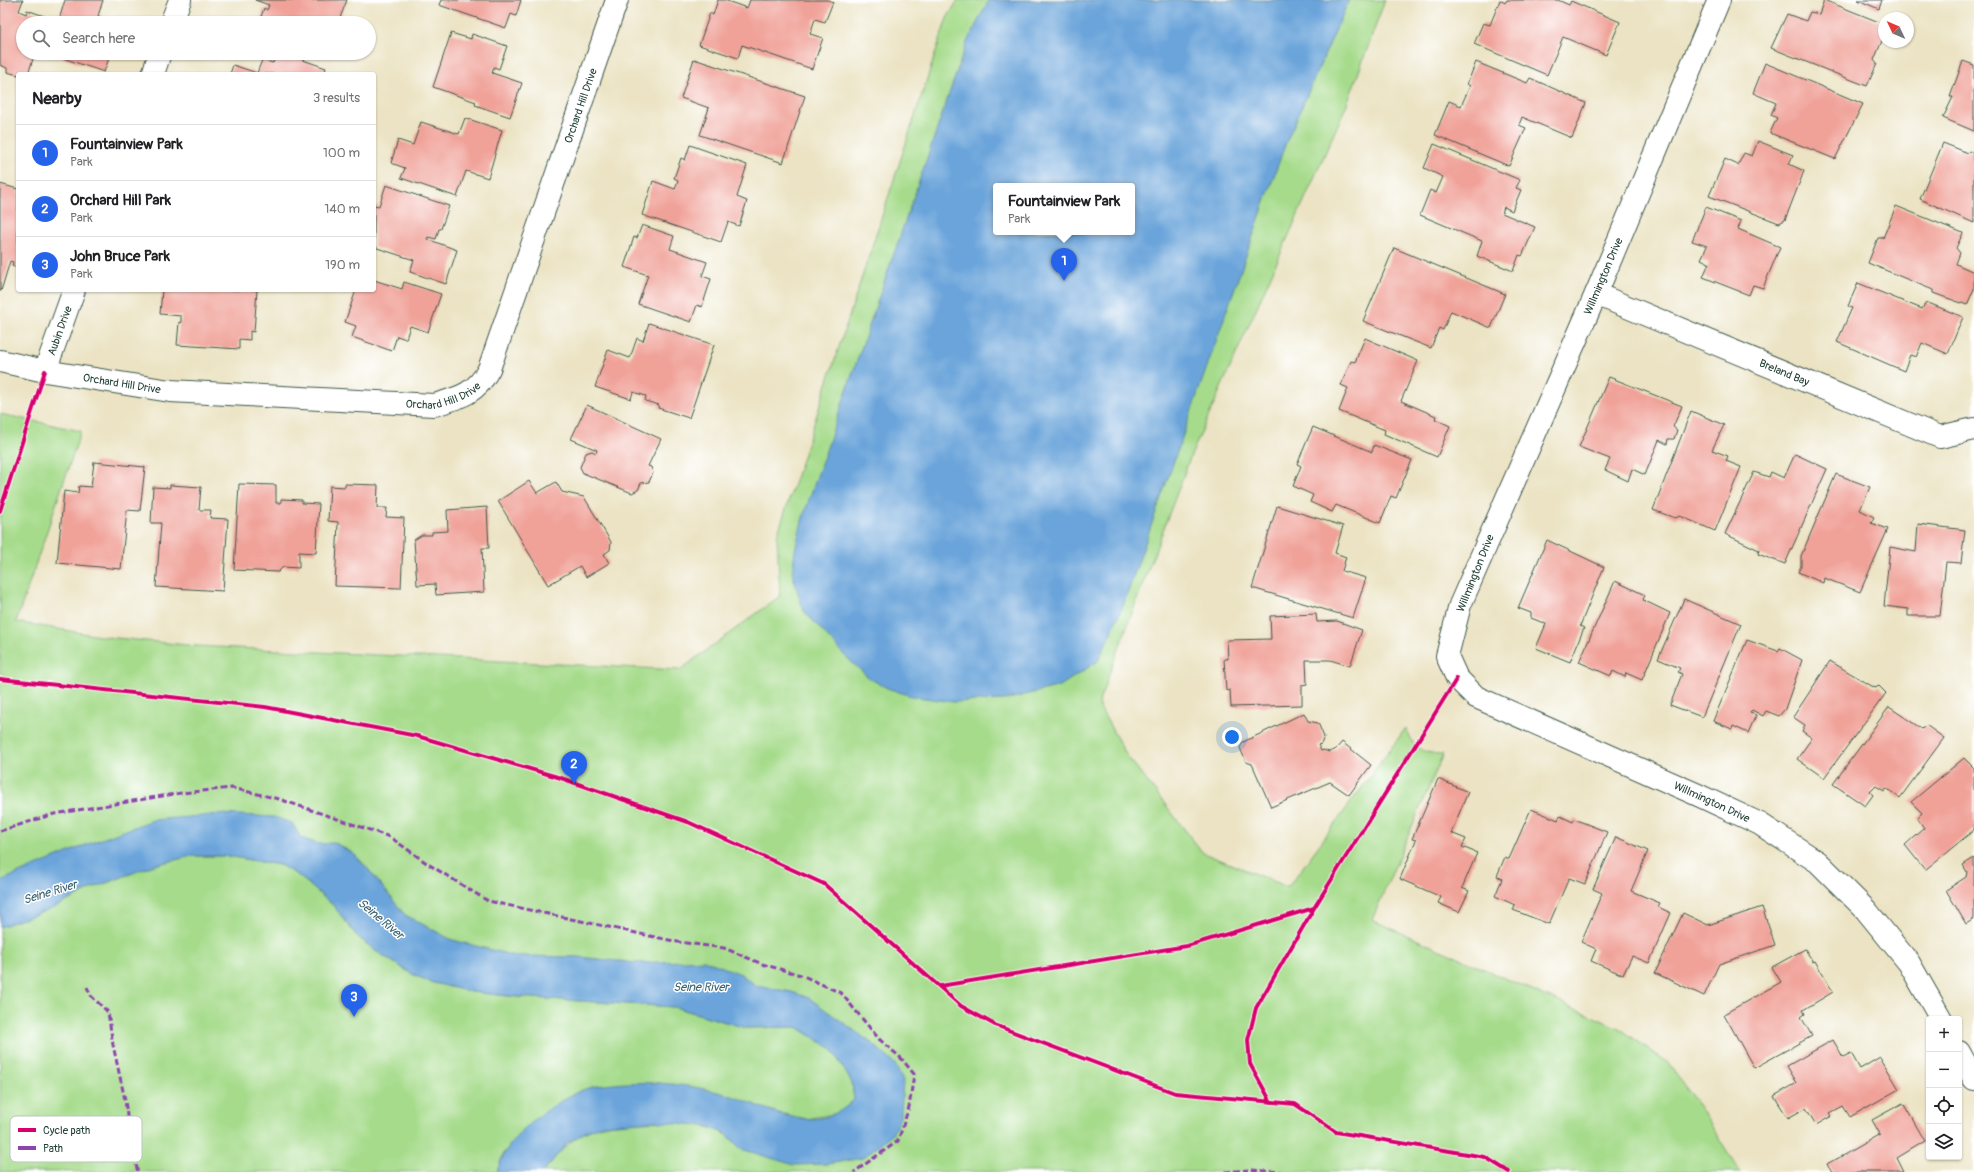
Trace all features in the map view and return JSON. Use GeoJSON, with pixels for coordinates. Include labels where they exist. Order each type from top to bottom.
{"type":"FeatureCollection","features":[{"type":"Feature","properties":{"kind":"street"},"geometry":{"type":"LineString","coordinates":[[174,16],[180,0]]}},
{"type":"Feature","properties":{"kind":"street","name":"Orchard Hill Drive"},"geometry":{"type":"LineString","coordinates":[[0,361],[45,372],[170,391],[434,405],[463,397],[482,382],[489,369],[617,0]]}},
{"type":"Feature","properties":{"kind":"street","name":"Willmington Drive"},"geometry":{"type":"LineString","coordinates":[[1719,0],[1596,294],[1460,605],[1447,656],[1457,678],[1476,697],[1698,794],[1753,821],[1818,862],[1866,910],[1909,963],[1939,1016]]}},
{"type":"Feature","properties":{"kind":"street"},"geometry":{"type":"LineString","coordinates":[[154,72],[158,60]]}},
{"type":"Feature","properties":{"kind":"street","name":"Aubin Drive"},"geometry":{"type":"LineString","coordinates":[[45,372],[73,292]]}},
{"type":"Feature","properties":{"kind":"street","name":"Breland Bay"},"geometry":{"type":"LineString","coordinates":[[1596,294],[1940,437],[1974,429]]}},
{"type":"Feature","properties":{"kind":"street"},"geometry":{"type":"LineString","coordinates":[[1962,1057],[1974,1078]]}},
{"type":"Feature","properties":{"kind":"green space"},"geometry":{"type":"Polygon","coordinates":[[[958,0],[1385,0],[1347,104],[1190,458],[1098,704],[1125,753],[1203,853],[1288,887],[1406,728],[1415,745],[1419,748],[1429,753],[1443,754],[1372,920],[1619,1028],[1667,1062],[1699,1106],[1740,1172],[543,1172],[574,1139],[588,1131],[617,1124],[657,1122],[697,1125],[725,1134],[741,1149],[893,1133],[792,992],[756,986],[741,974],[578,957],[515,956],[452,940],[405,915],[354,854],[335,843],[318,844],[301,838],[292,823],[0,881],[0,414],[81,431],[16,622],[106,637],[197,646],[680,670],[780,596],[777,536],[947,18],[958,0]]]}},
{"type":"Feature","properties":{"kind":"green space"},"geometry":{"type":"Polygon","coordinates":[[[192,856],[227,856],[280,865],[299,876],[333,905],[357,936],[374,950],[412,974],[430,982],[471,992],[518,997],[674,1007],[746,1028],[797,1027],[832,1049],[852,1083],[854,1100],[839,1113],[806,1119],[771,1111],[734,1097],[705,1090],[652,1082],[504,1152],[497,1172],[0,1172],[0,927],[51,909],[93,888],[154,865],[192,856]]]}},
{"type":"Feature","properties":{"kind":"water"},"geometry":{"type":"Polygon","coordinates":[[[989,0],[1349,0],[1285,145],[1123,606],[1098,661],[1060,686],[1005,700],[953,702],[911,696],[887,688],[869,678],[845,656],[803,610],[792,573],[795,550],[803,517],[967,42],[989,0]]]}},
{"type":"Feature","properties":{"kind":"water","name":"Seine River"},"geometry":{"type":"Polygon","coordinates":[[[222,814],[274,817],[292,823],[301,838],[318,844],[335,843],[354,854],[405,915],[452,940],[515,956],[578,957],[636,963],[704,960],[741,974],[756,986],[792,992],[809,998],[873,1044],[895,1064],[903,1080],[901,1115],[893,1133],[863,1158],[828,1164],[794,1165],[741,1149],[726,1134],[707,1126],[654,1121],[603,1125],[587,1131],[567,1143],[543,1172],[497,1172],[509,1146],[529,1124],[563,1100],[583,1090],[597,1086],[649,1083],[702,1088],[735,1097],[791,1117],[808,1119],[828,1116],[849,1105],[854,1100],[852,1083],[832,1049],[797,1027],[746,1028],[674,1007],[518,997],[471,992],[430,982],[412,974],[374,950],[357,936],[333,905],[299,876],[280,865],[227,856],[192,856],[154,865],[93,888],[51,909],[0,927],[0,881],[88,844],[153,820],[222,814]]]}},
{"type":"Feature","properties":{"kind":"building"},"geometry":{"type":"Polygon","coordinates":[[[0,0],[23,0],[19,11],[26,14],[27,10],[44,16],[16,16],[16,60],[33,60],[29,72],[16,72],[16,74],[7,72],[7,68],[0,65],[0,0]]]}},
{"type":"Feature","properties":{"kind":"building"},"geometry":{"type":"Polygon","coordinates":[[[65,0],[103,0],[98,16],[60,16],[65,0]]]}},
{"type":"Feature","properties":{"kind":"building"},"geometry":{"type":"Polygon","coordinates":[[[255,0],[347,0],[341,16],[261,16],[264,8],[267,10],[269,5],[255,0]]]}},
{"type":"Feature","properties":{"kind":"building"},"geometry":{"type":"Polygon","coordinates":[[[441,0],[521,0],[516,16],[511,14],[506,28],[439,5],[441,0]]]}},
{"type":"Feature","properties":{"kind":"building"},"geometry":{"type":"Polygon","coordinates":[[[718,0],[724,0],[747,8],[750,0],[828,0],[833,2],[825,22],[815,19],[810,34],[823,38],[812,69],[742,45],[738,58],[699,45],[710,13],[713,15],[718,0]]]}},
{"type":"Feature","properties":{"kind":"building"},"geometry":{"type":"Polygon","coordinates":[[[1500,0],[1505,3],[1507,0],[1558,0],[1569,5],[1571,1],[1620,22],[1606,55],[1563,37],[1547,75],[1474,44],[1483,23],[1490,25],[1500,0]]]}},
{"type":"Feature","properties":{"kind":"building"},"geometry":{"type":"Polygon","coordinates":[[[1824,0],[1878,22],[1879,48],[1874,60],[1877,64],[1867,86],[1771,48],[1787,14],[1806,21],[1810,12],[1819,14],[1824,0]]]}},
{"type":"Feature","properties":{"kind":"building"},"geometry":{"type":"Polygon","coordinates":[[[1858,0],[1882,0],[1879,9],[1858,0]]]}},
{"type":"Feature","properties":{"kind":"building"},"geometry":{"type":"Polygon","coordinates":[[[451,33],[471,39],[472,34],[507,46],[499,69],[494,67],[492,73],[522,83],[510,117],[475,105],[476,102],[433,87],[451,33]]]}},
{"type":"Feature","properties":{"kind":"building"},"geometry":{"type":"Polygon","coordinates":[[[694,59],[805,96],[783,163],[700,135],[709,108],[681,98],[694,59]]]}},
{"type":"Feature","properties":{"kind":"building"},"geometry":{"type":"Polygon","coordinates":[[[69,60],[108,60],[104,72],[69,60]]]}},
{"type":"Feature","properties":{"kind":"building"},"geometry":{"type":"Polygon","coordinates":[[[262,60],[273,63],[274,60],[303,60],[326,68],[325,72],[257,72],[262,60]]]}},
{"type":"Feature","properties":{"kind":"building"},"geometry":{"type":"Polygon","coordinates":[[[1963,61],[1974,65],[1974,131],[1943,118],[1953,97],[1950,97],[1963,61]]]}},
{"type":"Feature","properties":{"kind":"building"},"geometry":{"type":"Polygon","coordinates":[[[1476,62],[1527,83],[1530,78],[1586,103],[1572,138],[1522,117],[1519,125],[1526,128],[1509,166],[1435,135],[1449,101],[1461,106],[1470,86],[1467,84],[1476,62]]]}},
{"type":"Feature","properties":{"kind":"building"},"geometry":{"type":"Polygon","coordinates":[[[1765,63],[1863,104],[1835,159],[1770,133],[1777,118],[1771,115],[1776,103],[1753,93],[1765,63]]]}},
{"type":"Feature","properties":{"kind":"building"},"geometry":{"type":"Polygon","coordinates":[[[233,65],[254,72],[231,72],[233,65]]]}},
{"type":"Feature","properties":{"kind":"building"},"geometry":{"type":"Polygon","coordinates":[[[465,118],[502,130],[488,178],[466,171],[457,197],[401,178],[405,168],[391,163],[398,140],[413,145],[421,122],[459,134],[465,118]]]}},
{"type":"Feature","properties":{"kind":"building"},"geometry":{"type":"Polygon","coordinates":[[[1758,141],[1793,155],[1789,164],[1804,171],[1785,220],[1779,223],[1709,196],[1725,159],[1738,165],[1744,153],[1752,156],[1758,141]]]}},
{"type":"Feature","properties":{"kind":"building"},"geometry":{"type":"Polygon","coordinates":[[[1943,143],[1968,153],[1969,151],[1974,153],[1974,223],[1920,199],[1943,143]]]}},
{"type":"Feature","properties":{"kind":"building"},"geometry":{"type":"Polygon","coordinates":[[[1434,144],[1520,180],[1516,188],[1521,190],[1512,211],[1504,207],[1502,213],[1535,227],[1522,256],[1519,255],[1513,271],[1477,256],[1482,241],[1420,215],[1430,190],[1436,193],[1443,177],[1424,168],[1434,144]]]}},
{"type":"Feature","properties":{"kind":"building"},"geometry":{"type":"Polygon","coordinates":[[[690,145],[747,165],[737,197],[747,201],[739,226],[728,222],[721,242],[642,215],[653,181],[675,189],[678,180],[674,178],[681,158],[685,160],[690,145]]]}},
{"type":"Feature","properties":{"kind":"building"},"geometry":{"type":"Polygon","coordinates":[[[0,184],[16,188],[16,267],[12,266],[13,262],[10,261],[0,291],[0,184]]]}},
{"type":"Feature","properties":{"kind":"building"},"geometry":{"type":"Polygon","coordinates":[[[386,185],[449,206],[436,239],[428,237],[427,239],[457,250],[446,284],[410,272],[414,260],[376,248],[376,205],[379,206],[386,185]]]}},
{"type":"Feature","properties":{"kind":"building"},"geometry":{"type":"Polygon","coordinates":[[[1896,206],[1963,233],[1956,248],[1960,253],[1956,264],[1974,272],[1974,289],[1967,305],[1933,293],[1933,290],[1868,263],[1878,238],[1883,238],[1896,206]]]}},
{"type":"Feature","properties":{"kind":"building"},"geometry":{"type":"Polygon","coordinates":[[[1706,207],[1741,221],[1738,229],[1780,247],[1763,288],[1753,285],[1749,295],[1703,277],[1709,263],[1701,259],[1707,246],[1692,241],[1706,207]]]}},
{"type":"Feature","properties":{"kind":"building"},"geometry":{"type":"Polygon","coordinates":[[[642,225],[674,236],[670,249],[707,262],[702,276],[711,279],[702,307],[697,305],[691,322],[638,304],[648,275],[624,267],[634,237],[637,238],[642,225]]]}},
{"type":"Feature","properties":{"kind":"building"},"geometry":{"type":"Polygon","coordinates":[[[1394,248],[1505,294],[1491,328],[1451,311],[1443,330],[1439,328],[1431,348],[1363,321],[1394,248]]]}},
{"type":"Feature","properties":{"kind":"building"},"geometry":{"type":"Polygon","coordinates":[[[376,281],[402,289],[404,282],[441,294],[428,332],[410,326],[406,339],[397,336],[392,351],[352,337],[356,326],[345,322],[355,292],[376,292],[376,281]]]}},
{"type":"Feature","properties":{"kind":"building"},"geometry":{"type":"Polygon","coordinates":[[[1858,283],[1922,309],[1926,302],[1963,317],[1948,354],[1922,343],[1916,357],[1910,355],[1904,371],[1837,342],[1852,308],[1848,306],[1858,283]]]}},
{"type":"Feature","properties":{"kind":"building"},"geometry":{"type":"Polygon","coordinates":[[[162,292],[257,292],[254,332],[250,331],[250,340],[239,339],[239,349],[177,345],[181,316],[160,314],[162,292]]]}},
{"type":"Feature","properties":{"kind":"building"},"geometry":{"type":"Polygon","coordinates":[[[649,323],[714,345],[689,418],[658,408],[659,405],[645,401],[646,396],[633,392],[631,399],[595,387],[608,350],[630,358],[637,338],[643,341],[649,323]]]}},
{"type":"Feature","properties":{"kind":"building"},"geometry":{"type":"Polygon","coordinates":[[[1365,338],[1418,361],[1401,401],[1436,416],[1435,419],[1450,426],[1437,457],[1384,434],[1385,430],[1339,411],[1348,388],[1341,385],[1351,361],[1355,362],[1365,338]]]}},
{"type":"Feature","properties":{"kind":"building"},"geometry":{"type":"Polygon","coordinates":[[[1609,377],[1682,406],[1673,427],[1677,430],[1674,439],[1668,439],[1667,444],[1659,440],[1645,475],[1632,469],[1628,481],[1605,470],[1610,459],[1579,447],[1609,377]]]}},
{"type":"Feature","properties":{"kind":"building"},"geometry":{"type":"Polygon","coordinates":[[[587,405],[661,439],[648,466],[651,467],[653,473],[649,482],[641,483],[638,490],[632,493],[583,473],[580,467],[586,453],[592,451],[596,453],[597,450],[571,439],[587,405]]]}},
{"type":"Feature","properties":{"kind":"building"},"geometry":{"type":"Polygon","coordinates":[[[1691,411],[1724,425],[1712,450],[1728,456],[1726,461],[1741,467],[1715,531],[1680,516],[1675,518],[1653,510],[1691,411]]]}},
{"type":"Feature","properties":{"kind":"building"},"geometry":{"type":"Polygon","coordinates":[[[1313,427],[1372,452],[1374,445],[1412,460],[1396,498],[1391,496],[1380,523],[1336,505],[1332,512],[1310,502],[1313,495],[1293,486],[1301,466],[1297,464],[1313,427]]]}},
{"type":"Feature","properties":{"kind":"building"},"geometry":{"type":"Polygon","coordinates":[[[1795,454],[1827,469],[1785,564],[1758,554],[1759,550],[1725,534],[1754,472],[1769,477],[1771,472],[1784,478],[1795,454]]]}},
{"type":"Feature","properties":{"kind":"building"},"geometry":{"type":"Polygon","coordinates":[[[94,462],[145,467],[140,511],[127,510],[121,569],[57,563],[64,491],[78,493],[79,486],[91,487],[94,462]]]}},
{"type":"Feature","properties":{"kind":"building"},"geometry":{"type":"Polygon","coordinates":[[[1836,474],[1870,487],[1860,510],[1874,517],[1871,523],[1888,529],[1860,592],[1824,578],[1823,583],[1798,572],[1801,566],[1801,556],[1836,474]]]}},
{"type":"Feature","properties":{"kind":"building"},"geometry":{"type":"Polygon","coordinates":[[[529,481],[537,493],[556,482],[562,492],[584,497],[611,542],[610,550],[604,554],[609,563],[586,577],[580,566],[548,585],[498,501],[529,481]]]}},
{"type":"Feature","properties":{"kind":"building"},"geometry":{"type":"Polygon","coordinates":[[[239,484],[276,485],[276,503],[281,503],[281,499],[302,500],[302,503],[319,504],[316,553],[299,552],[299,568],[283,567],[278,572],[234,570],[239,484]]]}},
{"type":"Feature","properties":{"kind":"building"},"geometry":{"type":"Polygon","coordinates":[[[345,484],[378,485],[377,508],[387,508],[386,517],[404,518],[401,588],[335,586],[338,522],[328,521],[330,486],[345,487],[345,484]]]}},
{"type":"Feature","properties":{"kind":"building"},"geometry":{"type":"Polygon","coordinates":[[[170,485],[201,487],[199,510],[211,510],[210,518],[228,519],[223,591],[156,587],[161,523],[151,523],[153,487],[170,488],[170,485]]]}},
{"type":"Feature","properties":{"kind":"building"},"geometry":{"type":"Polygon","coordinates":[[[1277,506],[1343,526],[1335,553],[1346,557],[1342,571],[1366,578],[1353,618],[1252,588],[1277,506]]]}},
{"type":"Feature","properties":{"kind":"building"},"geometry":{"type":"Polygon","coordinates":[[[487,507],[489,548],[482,548],[484,592],[436,595],[435,584],[417,585],[414,540],[422,535],[432,535],[432,532],[448,531],[447,510],[487,507]]]}},
{"type":"Feature","properties":{"kind":"building"},"geometry":{"type":"Polygon","coordinates":[[[1918,524],[1965,530],[1961,563],[1946,562],[1940,616],[1908,616],[1908,609],[1884,606],[1890,547],[1916,552],[1918,524]]]}},
{"type":"Feature","properties":{"kind":"building"},"geometry":{"type":"Polygon","coordinates":[[[1547,540],[1604,567],[1580,626],[1584,628],[1570,662],[1536,648],[1546,624],[1531,618],[1531,613],[1518,608],[1547,540]]]}},
{"type":"Feature","properties":{"kind":"building"},"geometry":{"type":"Polygon","coordinates":[[[1615,581],[1645,595],[1643,600],[1670,613],[1642,680],[1626,673],[1625,677],[1613,671],[1611,676],[1579,662],[1615,581]]]}},
{"type":"Feature","properties":{"kind":"building"},"geometry":{"type":"Polygon","coordinates":[[[1684,599],[1741,624],[1702,717],[1670,705],[1682,674],[1678,672],[1680,668],[1658,659],[1684,599]]]}},
{"type":"Feature","properties":{"kind":"building"},"geometry":{"type":"Polygon","coordinates":[[[1316,614],[1317,622],[1337,621],[1362,630],[1350,666],[1330,660],[1306,660],[1307,684],[1302,685],[1302,705],[1231,707],[1230,690],[1226,691],[1224,659],[1228,659],[1227,640],[1271,639],[1270,616],[1316,614]]]}},
{"type":"Feature","properties":{"kind":"building"},"geometry":{"type":"Polygon","coordinates":[[[1747,640],[1778,651],[1780,648],[1802,660],[1785,709],[1779,716],[1766,711],[1763,716],[1752,710],[1750,713],[1756,715],[1748,733],[1733,726],[1732,729],[1713,721],[1747,640]]]}},
{"type":"Feature","properties":{"kind":"building"},"geometry":{"type":"Polygon","coordinates":[[[1830,661],[1875,688],[1879,686],[1886,693],[1824,778],[1797,759],[1812,738],[1802,731],[1805,725],[1793,717],[1830,661]]]}},
{"type":"Feature","properties":{"kind":"building"},"geometry":{"type":"Polygon","coordinates":[[[1889,707],[1922,729],[1926,725],[1944,738],[1900,798],[1886,788],[1884,791],[1876,786],[1870,792],[1873,795],[1865,806],[1833,784],[1889,707]]]}},
{"type":"Feature","properties":{"kind":"building"},"geometry":{"type":"Polygon","coordinates":[[[1304,713],[1308,721],[1318,723],[1324,737],[1321,744],[1318,745],[1321,751],[1323,750],[1329,752],[1336,749],[1342,742],[1371,765],[1349,795],[1330,782],[1271,807],[1252,764],[1246,762],[1240,748],[1243,742],[1304,713]]]}},
{"type":"Feature","properties":{"kind":"building"},"geometry":{"type":"Polygon","coordinates":[[[1964,758],[1974,768],[1974,830],[1925,870],[1905,845],[1924,828],[1917,818],[1922,813],[1911,802],[1964,758]]]}},
{"type":"Feature","properties":{"kind":"building"},"geometry":{"type":"Polygon","coordinates":[[[1438,779],[1468,792],[1451,833],[1466,839],[1462,847],[1477,853],[1462,888],[1469,891],[1459,912],[1438,903],[1441,897],[1400,879],[1416,840],[1412,839],[1438,779]]]}},
{"type":"Feature","properties":{"kind":"building"},"geometry":{"type":"Polygon","coordinates":[[[1531,809],[1558,820],[1560,816],[1573,822],[1574,819],[1607,832],[1585,884],[1569,878],[1549,924],[1513,910],[1515,905],[1495,896],[1502,879],[1497,876],[1505,857],[1509,859],[1531,809]]]}},
{"type":"Feature","properties":{"kind":"building"},"geometry":{"type":"Polygon","coordinates":[[[1616,837],[1648,851],[1631,891],[1660,903],[1658,907],[1671,913],[1649,963],[1632,956],[1623,975],[1591,961],[1596,949],[1581,942],[1602,893],[1593,889],[1616,837]]]}},
{"type":"Feature","properties":{"kind":"building"},"geometry":{"type":"Polygon","coordinates":[[[1974,858],[1974,919],[1966,924],[1946,890],[1966,877],[1967,872],[1963,865],[1974,858]]]}},
{"type":"Feature","properties":{"kind":"building"},"geometry":{"type":"Polygon","coordinates":[[[1762,907],[1775,945],[1719,964],[1704,996],[1655,973],[1683,913],[1708,925],[1762,907]]]}},
{"type":"Feature","properties":{"kind":"building"},"geometry":{"type":"Polygon","coordinates":[[[1805,949],[1813,962],[1815,961],[1833,992],[1803,1010],[1805,1014],[1801,1017],[1812,1036],[1754,1068],[1724,1014],[1781,982],[1772,967],[1805,949]]]}},
{"type":"Feature","properties":{"kind":"building"},"geometry":{"type":"Polygon","coordinates":[[[1833,1040],[1843,1057],[1851,1053],[1860,1069],[1880,1057],[1899,1089],[1850,1117],[1843,1106],[1830,1113],[1832,1116],[1816,1125],[1806,1108],[1788,1118],[1774,1096],[1797,1083],[1787,1066],[1833,1040]]]}},
{"type":"Feature","properties":{"kind":"building"},"geometry":{"type":"Polygon","coordinates":[[[1903,1103],[1925,1141],[1897,1158],[1904,1172],[1832,1172],[1828,1164],[1880,1134],[1872,1120],[1903,1103]]]}},
{"type":"Feature","properties":{"kind":"marked path"},"geometry":{"type":"LineString","coordinates":[[0,831],[54,814],[181,793],[232,788],[279,799],[390,837],[428,864],[488,901],[678,942],[724,948],[762,964],[801,975],[841,993],[879,1039],[901,1058],[914,1074],[909,1107],[898,1141],[854,1172]]}},
{"type":"Feature","properties":{"kind":"marked path"},"geometry":{"type":"LineString","coordinates":[[87,987],[91,996],[108,1012],[127,1116]]}},
{"type":"Feature","properties":{"kind":"marked path"},"geometry":{"type":"LineString","coordinates":[[135,1162],[138,1172]]}},
{"type":"Feature","properties":{"kind":"marked path"},"geometry":{"type":"LineString","coordinates":[[1225,1172],[1250,1170],[1282,1172]]}},
{"type":"Feature","properties":{"kind":"cycle path"},"geometry":{"type":"LineString","coordinates":[[0,511],[45,371]]}},
{"type":"Feature","properties":{"kind":"cycle path"},"geometry":{"type":"LineString","coordinates":[[1271,1102],[1250,1064],[1248,1040],[1256,1008],[1314,908],[1457,678]]}},
{"type":"Feature","properties":{"kind":"cycle path"},"geometry":{"type":"LineString","coordinates":[[0,679],[265,707],[417,736],[561,778],[688,822],[824,884],[961,1006],[995,1025],[1175,1093],[1295,1104],[1336,1132],[1485,1157],[1509,1172]]}},
{"type":"Feature","properties":{"kind":"cycle path"},"geometry":{"type":"LineString","coordinates":[[940,986],[1187,946],[1314,908]]}},
{"type":"Feature","properties":{"kind":"place","name":"Fountainview Park"},"geometry":{"type":"Point","coordinates":[1064,281]}},
{"type":"Feature","properties":{"kind":"place","name":"Orchard Hill Park"},"geometry":{"type":"Point","coordinates":[574,784]}},
{"type":"Feature","properties":{"kind":"place","name":"John Bruce Park"},"geometry":{"type":"Point","coordinates":[354,1017]}}]}
